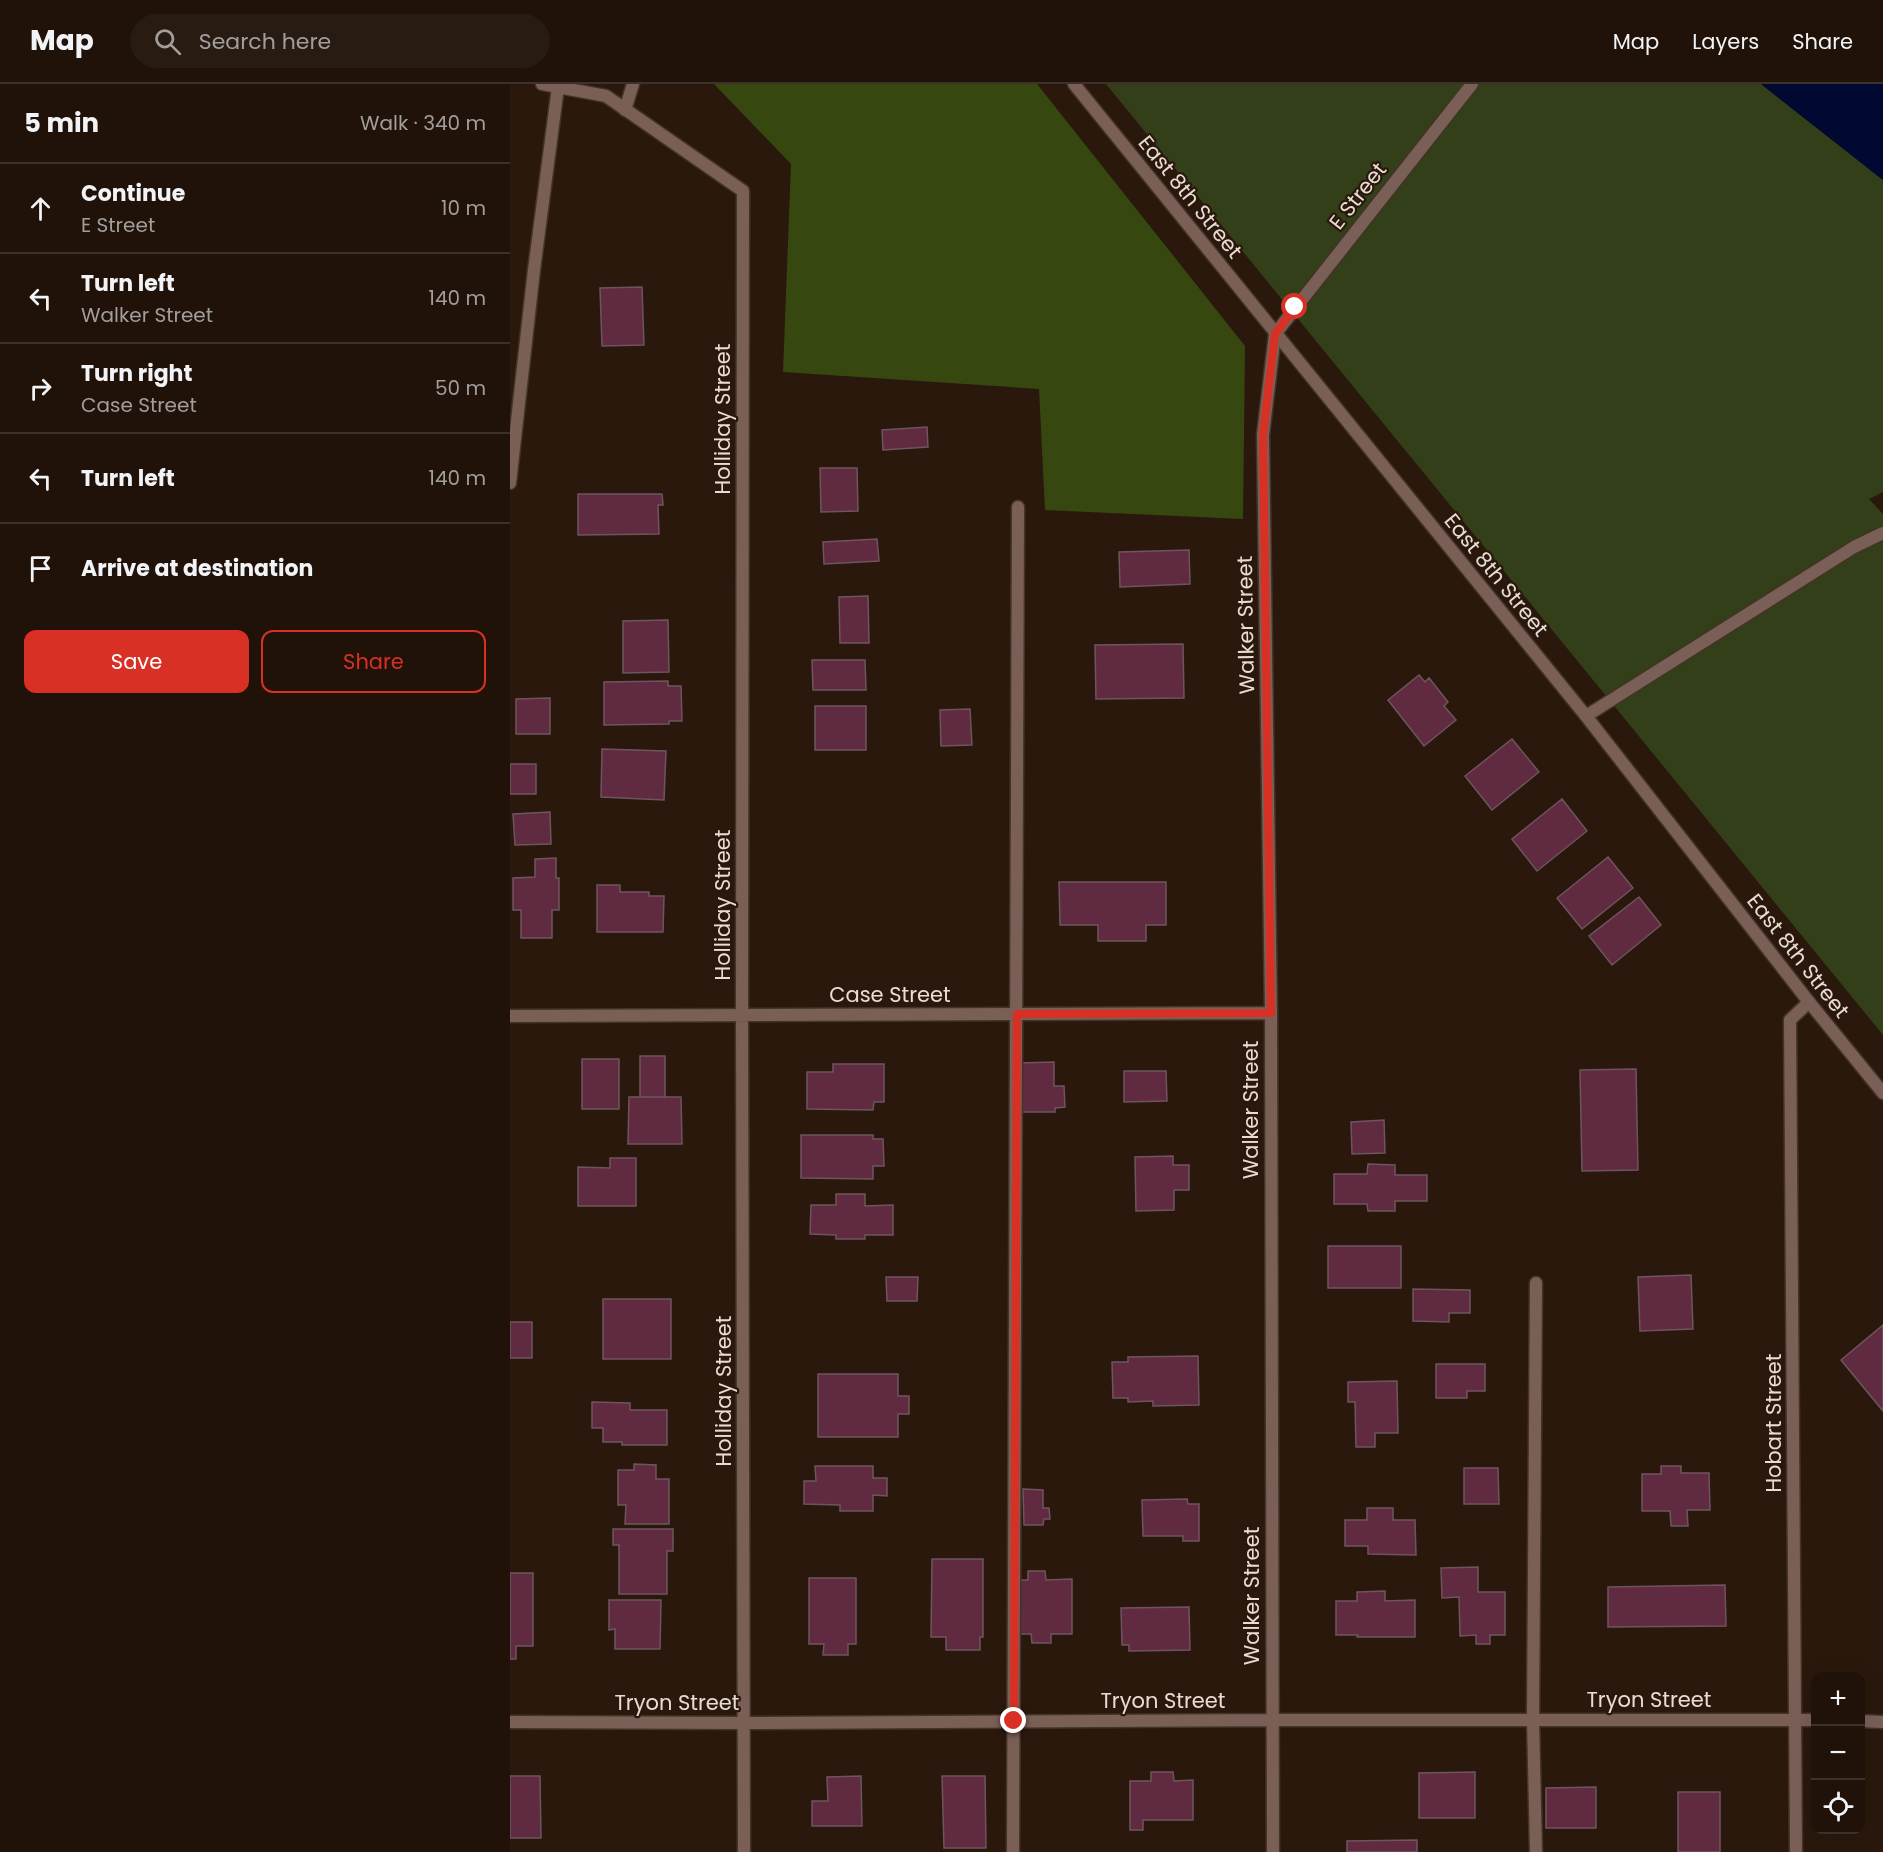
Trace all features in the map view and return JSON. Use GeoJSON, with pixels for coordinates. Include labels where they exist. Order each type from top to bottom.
{"type":"FeatureCollection","features":[{"type":"Feature","properties":{"kind":"street","name":"Holliday Street"},"geometry":{"type":"LineString","coordinates":[[542,84],[606,96],[743,191],[744,1852]]}},
{"type":"Feature","properties":{"kind":"street"},"geometry":{"type":"LineString","coordinates":[[626,110],[633,84]]}},
{"type":"Feature","properties":{"kind":"street","name":"East 8th Street"},"geometry":{"type":"LineString","coordinates":[[1074,84],[1586,716],[1809,1002],[1883,1093]]}},
{"type":"Feature","properties":{"kind":"street","name":"E Street"},"geometry":{"type":"LineString","coordinates":[[1275,334],[1472,84]]}},
{"type":"Feature","properties":{"kind":"street"},"geometry":{"type":"LineString","coordinates":[[510,483],[534,270],[558,87]]}},
{"type":"Feature","properties":{"kind":"street","name":"Walker Street"},"geometry":{"type":"LineString","coordinates":[[1273,1852],[1271,1013],[1263,435],[1275,334]]}},
{"type":"Feature","properties":{"kind":"street"},"geometry":{"type":"LineString","coordinates":[[1013,1852],[1018,507]]}},
{"type":"Feature","properties":{"kind":"street"},"geometry":{"type":"LineString","coordinates":[[1586,716],[1854,547],[1883,533]]}},
{"type":"Feature","properties":{"kind":"street","name":"Hobart Street"},"geometry":{"type":"LineString","coordinates":[[1796,1852],[1790,1020],[1809,1002]]}},
{"type":"Feature","properties":{"kind":"street","name":"Case Street"},"geometry":{"type":"LineString","coordinates":[[510,1016],[1271,1013]]}},
{"type":"Feature","properties":{"kind":"street"},"geometry":{"type":"LineString","coordinates":[[1536,1283],[1533,1719],[1536,1852]]}},
{"type":"Feature","properties":{"kind":"street","name":"Tryon Street"},"geometry":{"type":"LineString","coordinates":[[510,1722],[1811,1720]]}},
{"type":"Feature","properties":{"kind":"street"},"geometry":{"type":"LineString","coordinates":[[1865,1721],[1883,1722]]}},
{"type":"Feature","properties":{"kind":"green space"},"geometry":{"type":"Polygon","coordinates":[[[714,84],[1037,84],[1245,346],[1243,519],[1045,510],[1039,389],[783,372],[791,164],[714,84]]]}},
{"type":"Feature","properties":{"kind":"green space"},"geometry":{"type":"Polygon","coordinates":[[[1106,84],[1761,84],[1883,180],[1883,492],[1869,499],[1883,514],[1883,1035],[1106,84]]]}},
{"type":"Feature","properties":{"kind":"water"},"geometry":{"type":"Polygon","coordinates":[[[1761,84],[1883,84],[1883,180],[1761,84]]]}},
{"type":"Feature","properties":{"kind":"building"},"geometry":{"type":"Polygon","coordinates":[[[642,287],[644,345],[602,346],[600,288],[642,287]]]}},
{"type":"Feature","properties":{"kind":"building"},"geometry":{"type":"Polygon","coordinates":[[[927,427],[928,447],[883,450],[882,430],[927,427]]]}},
{"type":"Feature","properties":{"kind":"building"},"geometry":{"type":"Polygon","coordinates":[[[820,468],[857,468],[858,511],[821,512],[820,468]]]}},
{"type":"Feature","properties":{"kind":"building"},"geometry":{"type":"Polygon","coordinates":[[[578,494],[662,494],[663,505],[658,505],[659,534],[578,535],[578,494]]]}},
{"type":"Feature","properties":{"kind":"building"},"geometry":{"type":"Polygon","coordinates":[[[877,539],[879,561],[824,564],[823,542],[877,539]]]}},
{"type":"Feature","properties":{"kind":"building"},"geometry":{"type":"Polygon","coordinates":[[[1189,550],[1190,584],[1120,587],[1119,552],[1189,550]]]}},
{"type":"Feature","properties":{"kind":"building"},"geometry":{"type":"Polygon","coordinates":[[[868,596],[869,643],[840,643],[839,597],[868,596]]]}},
{"type":"Feature","properties":{"kind":"building"},"geometry":{"type":"Polygon","coordinates":[[[668,620],[669,672],[623,673],[623,621],[668,620]]]}},
{"type":"Feature","properties":{"kind":"building"},"geometry":{"type":"Polygon","coordinates":[[[1183,644],[1184,698],[1096,699],[1095,645],[1183,644]]]}},
{"type":"Feature","properties":{"kind":"building"},"geometry":{"type":"Polygon","coordinates":[[[812,660],[865,660],[866,690],[813,690],[812,660]]]}},
{"type":"Feature","properties":{"kind":"building"},"geometry":{"type":"Polygon","coordinates":[[[1419,675],[1425,682],[1429,678],[1448,702],[1444,706],[1456,720],[1424,746],[1388,700],[1419,675]]]}},
{"type":"Feature","properties":{"kind":"building"},"geometry":{"type":"Polygon","coordinates":[[[668,681],[668,686],[681,686],[682,721],[669,721],[669,724],[604,725],[604,682],[668,681]]]}},
{"type":"Feature","properties":{"kind":"building"},"geometry":{"type":"Polygon","coordinates":[[[550,698],[550,734],[516,734],[516,699],[550,698]]]}},
{"type":"Feature","properties":{"kind":"building"},"geometry":{"type":"Polygon","coordinates":[[[815,706],[866,706],[866,750],[815,750],[815,706]]]}},
{"type":"Feature","properties":{"kind":"building"},"geometry":{"type":"Polygon","coordinates":[[[970,709],[972,745],[941,746],[940,710],[970,709]]]}},
{"type":"Feature","properties":{"kind":"building"},"geometry":{"type":"Polygon","coordinates":[[[1512,739],[1539,772],[1492,810],[1465,776],[1512,739]]]}},
{"type":"Feature","properties":{"kind":"building"},"geometry":{"type":"Polygon","coordinates":[[[602,749],[666,751],[664,800],[601,797],[602,749]]]}},
{"type":"Feature","properties":{"kind":"building"},"geometry":{"type":"Polygon","coordinates":[[[510,764],[536,764],[536,794],[510,794],[510,764]]]}},
{"type":"Feature","properties":{"kind":"building"},"geometry":{"type":"Polygon","coordinates":[[[1562,799],[1587,831],[1537,871],[1512,839],[1562,799]]]}},
{"type":"Feature","properties":{"kind":"building"},"geometry":{"type":"Polygon","coordinates":[[[550,812],[551,844],[515,845],[513,814],[550,812]]]}},
{"type":"Feature","properties":{"kind":"building"},"geometry":{"type":"Polygon","coordinates":[[[1608,857],[1633,888],[1582,929],[1557,898],[1608,857]]]}},
{"type":"Feature","properties":{"kind":"building"},"geometry":{"type":"Polygon","coordinates":[[[556,858],[556,878],[559,878],[559,910],[552,910],[552,938],[521,938],[521,910],[513,910],[513,878],[535,877],[535,859],[556,858]]]}},
{"type":"Feature","properties":{"kind":"building"},"geometry":{"type":"Polygon","coordinates":[[[1059,882],[1166,882],[1166,925],[1146,925],[1146,941],[1098,941],[1098,925],[1060,925],[1059,882]]]}},
{"type":"Feature","properties":{"kind":"building"},"geometry":{"type":"Polygon","coordinates":[[[597,885],[620,885],[620,892],[649,892],[649,896],[664,896],[663,932],[597,932],[597,885]]]}},
{"type":"Feature","properties":{"kind":"building"},"geometry":{"type":"Polygon","coordinates":[[[1639,897],[1661,925],[1612,965],[1589,936],[1639,897]]]}},
{"type":"Feature","properties":{"kind":"building"},"geometry":{"type":"Polygon","coordinates":[[[640,1056],[665,1056],[665,1097],[640,1097],[640,1056]]]}},
{"type":"Feature","properties":{"kind":"building"},"geometry":{"type":"Polygon","coordinates":[[[582,1059],[619,1059],[619,1109],[582,1109],[582,1059]]]}},
{"type":"Feature","properties":{"kind":"building"},"geometry":{"type":"Polygon","coordinates":[[[1054,1062],[1054,1086],[1064,1086],[1065,1107],[1055,1108],[1055,1112],[1020,1112],[1019,1063],[1054,1062]]]}},
{"type":"Feature","properties":{"kind":"building"},"geometry":{"type":"Polygon","coordinates":[[[833,1064],[884,1064],[884,1102],[874,1102],[873,1110],[807,1109],[807,1072],[833,1072],[833,1064]]]}},
{"type":"Feature","properties":{"kind":"building"},"geometry":{"type":"Polygon","coordinates":[[[1636,1069],[1638,1170],[1582,1171],[1580,1070],[1636,1069]]]}},
{"type":"Feature","properties":{"kind":"building"},"geometry":{"type":"Polygon","coordinates":[[[1124,1071],[1166,1071],[1167,1101],[1124,1102],[1124,1071]]]}},
{"type":"Feature","properties":{"kind":"building"},"geometry":{"type":"Polygon","coordinates":[[[629,1097],[681,1097],[682,1144],[628,1144],[629,1097]]]}},
{"type":"Feature","properties":{"kind":"building"},"geometry":{"type":"Polygon","coordinates":[[[1384,1120],[1385,1153],[1352,1154],[1351,1122],[1384,1120]]]}},
{"type":"Feature","properties":{"kind":"building"},"geometry":{"type":"Polygon","coordinates":[[[801,1135],[873,1135],[873,1139],[883,1139],[884,1166],[873,1166],[873,1179],[801,1178],[801,1135]]]}},
{"type":"Feature","properties":{"kind":"building"},"geometry":{"type":"Polygon","coordinates":[[[1173,1156],[1173,1165],[1189,1165],[1189,1190],[1174,1190],[1174,1210],[1136,1211],[1135,1157],[1173,1156]]]}},
{"type":"Feature","properties":{"kind":"building"},"geometry":{"type":"Polygon","coordinates":[[[610,1158],[636,1158],[636,1206],[578,1206],[578,1167],[610,1168],[610,1158]]]}},
{"type":"Feature","properties":{"kind":"building"},"geometry":{"type":"Polygon","coordinates":[[[1368,1164],[1395,1165],[1395,1175],[1427,1175],[1427,1201],[1395,1201],[1395,1211],[1368,1211],[1367,1204],[1334,1204],[1334,1174],[1367,1174],[1368,1164]]]}},
{"type":"Feature","properties":{"kind":"building"},"geometry":{"type":"Polygon","coordinates":[[[836,1194],[865,1194],[865,1206],[893,1205],[893,1235],[865,1235],[865,1239],[836,1239],[836,1235],[810,1234],[811,1205],[836,1205],[836,1194]]]}},
{"type":"Feature","properties":{"kind":"building"},"geometry":{"type":"Polygon","coordinates":[[[1328,1246],[1401,1246],[1401,1288],[1328,1288],[1328,1246]]]}},
{"type":"Feature","properties":{"kind":"building"},"geometry":{"type":"Polygon","coordinates":[[[1691,1275],[1693,1329],[1640,1331],[1638,1277],[1691,1275]]]}},
{"type":"Feature","properties":{"kind":"building"},"geometry":{"type":"Polygon","coordinates":[[[886,1277],[918,1277],[917,1301],[887,1301],[886,1277]]]}},
{"type":"Feature","properties":{"kind":"building"},"geometry":{"type":"Polygon","coordinates":[[[1413,1289],[1470,1290],[1470,1313],[1449,1313],[1449,1322],[1413,1321],[1413,1289]]]}},
{"type":"Feature","properties":{"kind":"building"},"geometry":{"type":"Polygon","coordinates":[[[603,1299],[671,1299],[671,1359],[603,1359],[603,1299]]]}},
{"type":"Feature","properties":{"kind":"building"},"geometry":{"type":"Polygon","coordinates":[[[510,1322],[532,1322],[532,1358],[510,1358],[510,1322]]]}},
{"type":"Feature","properties":{"kind":"building"},"geometry":{"type":"Polygon","coordinates":[[[1883,1325],[1883,1411],[1841,1360],[1883,1325]]]}},
{"type":"Feature","properties":{"kind":"building"},"geometry":{"type":"Polygon","coordinates":[[[1198,1356],[1199,1405],[1153,1406],[1153,1401],[1128,1402],[1128,1398],[1113,1398],[1112,1362],[1128,1362],[1128,1357],[1198,1356]]]}},
{"type":"Feature","properties":{"kind":"building"},"geometry":{"type":"Polygon","coordinates":[[[1436,1364],[1485,1364],[1485,1391],[1467,1391],[1467,1398],[1436,1398],[1436,1364]]]}},
{"type":"Feature","properties":{"kind":"building"},"geometry":{"type":"Polygon","coordinates":[[[818,1374],[898,1374],[898,1396],[909,1396],[909,1414],[898,1414],[898,1437],[818,1437],[818,1374]]]}},
{"type":"Feature","properties":{"kind":"building"},"geometry":{"type":"Polygon","coordinates":[[[1397,1381],[1398,1433],[1375,1433],[1375,1447],[1356,1447],[1355,1402],[1348,1402],[1348,1382],[1397,1381]]]}},
{"type":"Feature","properties":{"kind":"building"},"geometry":{"type":"Polygon","coordinates":[[[592,1402],[630,1403],[630,1410],[667,1410],[667,1445],[622,1445],[622,1442],[603,1442],[603,1428],[592,1428],[592,1402]]]}},
{"type":"Feature","properties":{"kind":"building"},"geometry":{"type":"Polygon","coordinates":[[[634,1464],[656,1465],[656,1479],[669,1479],[669,1524],[625,1524],[626,1505],[618,1505],[618,1470],[634,1470],[634,1464]]]}},
{"type":"Feature","properties":{"kind":"building"},"geometry":{"type":"Polygon","coordinates":[[[815,1466],[873,1466],[873,1478],[887,1478],[887,1496],[873,1495],[873,1511],[840,1511],[840,1505],[804,1504],[804,1481],[816,1481],[815,1466]]]}},
{"type":"Feature","properties":{"kind":"building"},"geometry":{"type":"Polygon","coordinates":[[[1661,1466],[1681,1466],[1681,1473],[1709,1473],[1710,1510],[1687,1510],[1688,1526],[1671,1526],[1670,1511],[1642,1511],[1642,1474],[1661,1474],[1661,1466]]]}},
{"type":"Feature","properties":{"kind":"building"},"geometry":{"type":"Polygon","coordinates":[[[1464,1468],[1498,1468],[1499,1504],[1464,1504],[1464,1468]]]}},
{"type":"Feature","properties":{"kind":"building"},"geometry":{"type":"Polygon","coordinates":[[[1023,1489],[1043,1490],[1043,1508],[1049,1508],[1050,1519],[1044,1519],[1043,1525],[1024,1525],[1023,1489]]]}},
{"type":"Feature","properties":{"kind":"building"},"geometry":{"type":"Polygon","coordinates":[[[1187,1499],[1188,1504],[1199,1504],[1199,1541],[1183,1541],[1183,1536],[1143,1536],[1142,1500],[1187,1499]]]}},
{"type":"Feature","properties":{"kind":"building"},"geometry":{"type":"Polygon","coordinates":[[[1367,1508],[1393,1508],[1393,1520],[1415,1520],[1416,1555],[1368,1554],[1368,1546],[1345,1546],[1345,1520],[1367,1520],[1367,1508]]]}},
{"type":"Feature","properties":{"kind":"building"},"geometry":{"type":"Polygon","coordinates":[[[613,1529],[673,1529],[673,1551],[667,1551],[667,1594],[619,1594],[619,1545],[613,1545],[613,1529]]]}},
{"type":"Feature","properties":{"kind":"building"},"geometry":{"type":"Polygon","coordinates":[[[932,1559],[983,1559],[983,1637],[980,1637],[980,1650],[946,1650],[946,1637],[931,1637],[932,1559]]]}},
{"type":"Feature","properties":{"kind":"building"},"geometry":{"type":"Polygon","coordinates":[[[1478,1567],[1478,1592],[1505,1592],[1505,1635],[1490,1635],[1490,1644],[1476,1644],[1476,1635],[1460,1636],[1459,1597],[1442,1598],[1441,1568],[1478,1567]]]}},
{"type":"Feature","properties":{"kind":"building"},"geometry":{"type":"Polygon","coordinates":[[[1028,1571],[1045,1571],[1046,1580],[1072,1579],[1072,1634],[1051,1634],[1051,1643],[1032,1643],[1031,1634],[1018,1634],[1018,1580],[1028,1580],[1028,1571]]]}},
{"type":"Feature","properties":{"kind":"building"},"geometry":{"type":"Polygon","coordinates":[[[510,1573],[533,1573],[533,1646],[516,1646],[516,1659],[510,1659],[510,1573]]]}},
{"type":"Feature","properties":{"kind":"building"},"geometry":{"type":"Polygon","coordinates":[[[809,1578],[856,1578],[856,1644],[848,1644],[848,1655],[823,1655],[824,1644],[809,1644],[809,1578]]]}},
{"type":"Feature","properties":{"kind":"building"},"geometry":{"type":"Polygon","coordinates":[[[1725,1585],[1726,1626],[1608,1627],[1608,1587],[1725,1585]]]}},
{"type":"Feature","properties":{"kind":"building"},"geometry":{"type":"Polygon","coordinates":[[[1385,1591],[1385,1601],[1415,1600],[1415,1637],[1336,1635],[1336,1601],[1357,1601],[1357,1592],[1385,1591]]]}},
{"type":"Feature","properties":{"kind":"building"},"geometry":{"type":"Polygon","coordinates":[[[609,1600],[661,1600],[660,1649],[615,1649],[615,1629],[609,1630],[609,1600]]]}},
{"type":"Feature","properties":{"kind":"building"},"geometry":{"type":"Polygon","coordinates":[[[1189,1607],[1190,1650],[1129,1651],[1129,1645],[1122,1645],[1121,1608],[1189,1607]]]}},
{"type":"Feature","properties":{"kind":"building"},"geometry":{"type":"Polygon","coordinates":[[[1151,1772],[1173,1772],[1174,1781],[1193,1780],[1193,1820],[1143,1820],[1143,1830],[1130,1830],[1130,1781],[1151,1781],[1151,1772]]]}},
{"type":"Feature","properties":{"kind":"building"},"geometry":{"type":"Polygon","coordinates":[[[1475,1772],[1475,1818],[1419,1818],[1419,1773],[1475,1772]]]}},
{"type":"Feature","properties":{"kind":"building"},"geometry":{"type":"Polygon","coordinates":[[[510,1776],[540,1776],[541,1838],[510,1838],[510,1776]]]}},
{"type":"Feature","properties":{"kind":"building"},"geometry":{"type":"Polygon","coordinates":[[[861,1776],[862,1826],[812,1826],[812,1801],[828,1801],[827,1777],[861,1776]]]}},
{"type":"Feature","properties":{"kind":"building"},"geometry":{"type":"Polygon","coordinates":[[[942,1776],[985,1776],[986,1848],[944,1848],[942,1776]]]}},
{"type":"Feature","properties":{"kind":"building"},"geometry":{"type":"Polygon","coordinates":[[[1596,1787],[1596,1828],[1546,1828],[1546,1788],[1596,1787]]]}},
{"type":"Feature","properties":{"kind":"building"},"geometry":{"type":"Polygon","coordinates":[[[1678,1792],[1720,1792],[1720,1852],[1678,1852],[1678,1792]]]}},
{"type":"Feature","properties":{"kind":"building"},"geometry":{"type":"Polygon","coordinates":[[[1417,1840],[1417,1852],[1347,1852],[1347,1841],[1417,1840]]]}},
{"type":"Feature","properties":{"kind":"route"},"geometry":{"type":"LineString","coordinates":[[1014,1721],[1017,1014],[1271,1013],[1263,435],[1275,334],[1295,307]]}}]}
